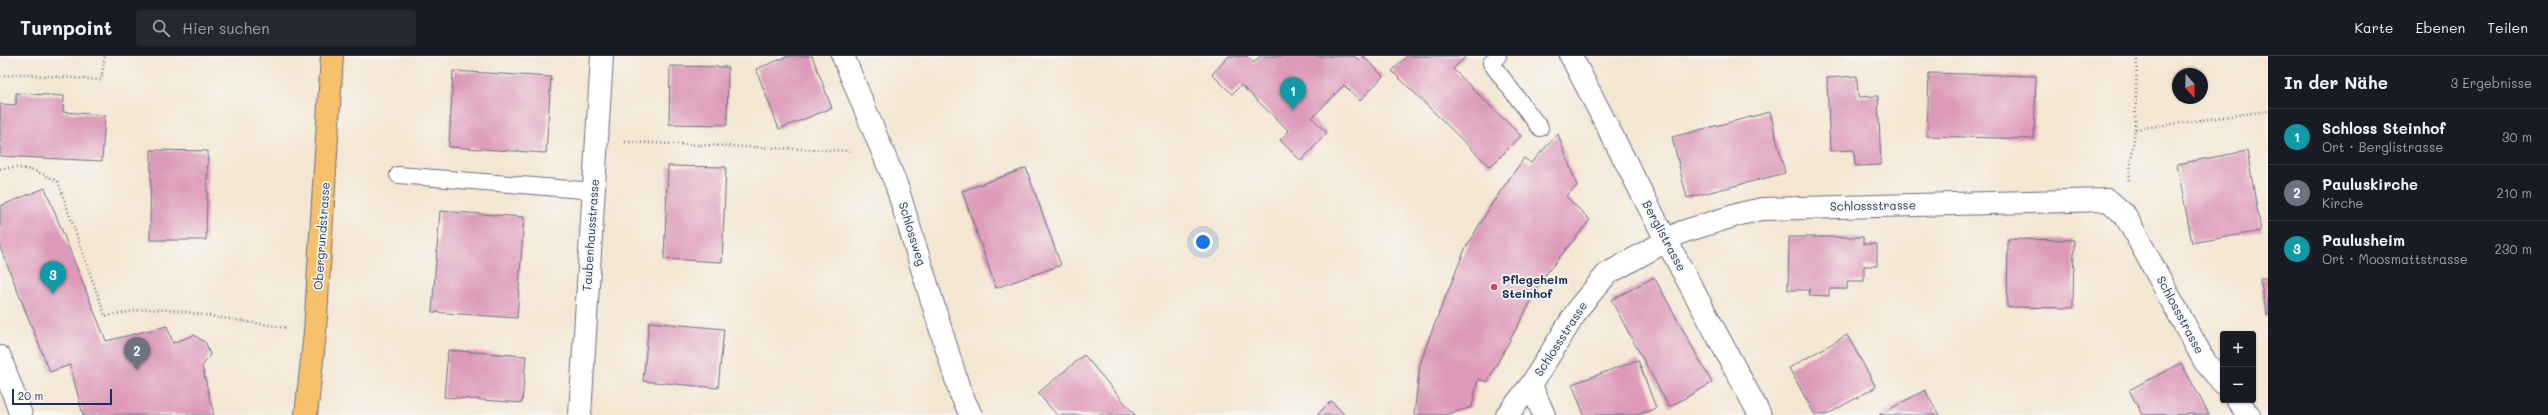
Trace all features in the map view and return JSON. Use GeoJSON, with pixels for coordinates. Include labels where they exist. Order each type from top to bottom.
{"type":"FeatureCollection","features":[{"type":"Feature","properties":{"kind":"main road","name":"Obergrundstrasse"},"geometry":{"type":"LineString","coordinates":[[306,415],[315,332],[332,56]]}},
{"type":"Feature","properties":{"kind":"street","name":"Taubenhausstrasse"},"geometry":{"type":"LineString","coordinates":[[580,415],[602,56]]}},
{"type":"Feature","properties":{"kind":"street","name":"Schlossweg"},"geometry":{"type":"LineString","coordinates":[[843,56],[896,184],[960,392],[971,415]]}},
{"type":"Feature","properties":{"kind":"street","name":"Berglistrasse"},"geometry":{"type":"LineString","coordinates":[[1571,56],[1666,240],[1760,415]]}},
{"type":"Feature","properties":{"kind":"street","name":"Schlossstrasse"},"geometry":{"type":"LineString","coordinates":[[1507,415],[1531,385],[1580,306],[1607,274],[1666,240],[1733,216],[1762,209],[2108,200],[2125,215],[2205,362],[2220,380]]}},
{"type":"Feature","properties":{"kind":"street"},"geometry":{"type":"LineString","coordinates":[[0,357],[21,415]]}},
{"type":"Feature","properties":{"kind":"street"},"geometry":{"type":"LineString","coordinates":[[1531,385],[1544,415]]}},
{"type":"Feature","properties":{"kind":"street"},"geometry":{"type":"LineString","coordinates":[[2239,403],[2249,415]]}},
{"type":"Feature","properties":{"kind":"lane"},"geometry":{"type":"LineString","coordinates":[[1498,56],[1491,63],[1540,128]]}},
{"type":"Feature","properties":{"kind":"lane"},"geometry":{"type":"LineString","coordinates":[[398,175],[594,191]]}},
{"type":"Feature","properties":{"kind":"path"},"geometry":{"type":"LineString","coordinates":[[0,77],[20,74],[101,80],[104,56]]}},
{"type":"Feature","properties":{"kind":"path"},"geometry":{"type":"LineString","coordinates":[[2125,215],[2135,128],[2137,56]]}},
{"type":"Feature","properties":{"kind":"path"},"geometry":{"type":"LineString","coordinates":[[2135,128],[2268,111]]}},
{"type":"Feature","properties":{"kind":"path"},"geometry":{"type":"LineString","coordinates":[[619,142],[883,153]]}},
{"type":"Feature","properties":{"kind":"path"},"geometry":{"type":"LineString","coordinates":[[0,170],[19,168],[38,171],[58,182],[105,316],[146,309],[172,310],[315,332]]}},
{"type":"Feature","properties":{"kind":"building"},"geometry":{"type":"Polygon","coordinates":[[[789,56],[812,56],[832,108],[779,129],[756,69],[789,56]]]}},
{"type":"Feature","properties":{"kind":"building"},"geometry":{"type":"Polygon","coordinates":[[[1229,56],[1246,56],[1254,63],[1260,56],[1354,56],[1359,60],[1363,56],[1383,76],[1360,101],[1344,85],[1312,118],[1327,133],[1301,161],[1280,140],[1289,131],[1241,85],[1232,94],[1212,74],[1229,56]]]}},
{"type":"Feature","properties":{"kind":"building"},"geometry":{"type":"Polygon","coordinates":[[[1407,56],[1466,56],[1453,69],[1521,136],[1490,167],[1392,71],[1407,56]]]}},
{"type":"Feature","properties":{"kind":"building"},"geometry":{"type":"Polygon","coordinates":[[[670,66],[728,67],[727,125],[669,124],[670,66]]]}},
{"type":"Feature","properties":{"kind":"building"},"geometry":{"type":"Polygon","coordinates":[[[453,71],[551,77],[546,153],[449,147],[453,71]]]}},
{"type":"Feature","properties":{"kind":"building"},"geometry":{"type":"Polygon","coordinates":[[[1929,73],[2036,76],[2034,139],[1927,136],[1929,73]]]}},
{"type":"Feature","properties":{"kind":"building"},"geometry":{"type":"Polygon","coordinates":[[[1857,76],[1858,97],[1878,96],[1881,165],[1855,166],[1854,150],[1830,151],[1827,78],[1857,76]]]}},
{"type":"Feature","properties":{"kind":"building"},"geometry":{"type":"Polygon","coordinates":[[[16,93],[64,96],[63,112],[105,115],[102,161],[0,156],[0,104],[16,105],[16,93]]]}},
{"type":"Feature","properties":{"kind":"building"},"geometry":{"type":"Polygon","coordinates":[[[1770,112],[1785,173],[1687,198],[1672,137],[1770,112]]]}},
{"type":"Feature","properties":{"kind":"building","name":"Pflegeheim Steinhof"},"geometry":{"type":"Polygon","coordinates":[[[1558,134],[1577,186],[1566,196],[1590,220],[1546,274],[1487,382],[1478,379],[1472,407],[1445,415],[1414,415],[1420,365],[1429,338],[1465,249],[1493,202],[1524,158],[1531,163],[1558,134]]]}},
{"type":"Feature","properties":{"kind":"building"},"geometry":{"type":"Polygon","coordinates":[[[151,150],[208,151],[206,240],[150,240],[151,150]]]}},
{"type":"Feature","properties":{"kind":"building"},"geometry":{"type":"Polygon","coordinates":[[[2247,151],[2261,231],[2192,243],[2177,164],[2247,151]]]}},
{"type":"Feature","properties":{"kind":"building"},"geometry":{"type":"Polygon","coordinates":[[[668,166],[726,167],[722,262],[664,259],[668,166]]]}},
{"type":"Feature","properties":{"kind":"building"},"geometry":{"type":"Polygon","coordinates":[[[1026,168],[1061,265],[996,288],[962,191],[1026,168]]]}},
{"type":"Feature","properties":{"kind":"building"},"geometry":{"type":"Polygon","coordinates":[[[45,188],[106,341],[167,326],[173,343],[194,335],[206,343],[210,355],[202,366],[214,415],[83,415],[70,365],[50,372],[0,247],[0,206],[45,188]]]}},
{"type":"Feature","properties":{"kind":"building"},"geometry":{"type":"Polygon","coordinates":[[[440,211],[524,217],[517,318],[432,312],[440,211]]]}},
{"type":"Feature","properties":{"kind":"building"},"geometry":{"type":"Polygon","coordinates":[[[1789,237],[1863,237],[1863,244],[1877,244],[1877,266],[1864,266],[1864,281],[1847,281],[1847,289],[1829,289],[1829,296],[1809,295],[1810,290],[1788,290],[1789,237]]]}},
{"type":"Feature","properties":{"kind":"building"},"geometry":{"type":"Polygon","coordinates":[[[2008,239],[2074,240],[2073,308],[2007,307],[2008,239]]]}},
{"type":"Feature","properties":{"kind":"building"},"geometry":{"type":"Polygon","coordinates":[[[1654,277],[1712,383],[1669,407],[1611,300],[1654,277]]]}},
{"type":"Feature","properties":{"kind":"building"},"geometry":{"type":"Polygon","coordinates":[[[2268,277],[2268,316],[2267,316],[2260,279],[2268,277]]]}},
{"type":"Feature","properties":{"kind":"building"},"geometry":{"type":"Polygon","coordinates":[[[649,322],[724,329],[718,388],[643,381],[649,322]]]}},
{"type":"Feature","properties":{"kind":"building"},"geometry":{"type":"Polygon","coordinates":[[[1847,335],[1876,387],[1826,415],[1815,415],[1789,368],[1847,335]]]}},
{"type":"Feature","properties":{"kind":"building"},"geometry":{"type":"Polygon","coordinates":[[[448,350],[526,356],[522,403],[444,397],[448,350]]]}},
{"type":"Feature","properties":{"kind":"building"},"geometry":{"type":"Polygon","coordinates":[[[1084,355],[1135,415],[1057,415],[1038,393],[1084,355]]]}},
{"type":"Feature","properties":{"kind":"building"},"geometry":{"type":"Polygon","coordinates":[[[1638,360],[1656,408],[1637,415],[1584,415],[1572,384],[1638,360]]]}},
{"type":"Feature","properties":{"kind":"building"},"geometry":{"type":"Polygon","coordinates":[[[2181,363],[2209,414],[2142,415],[2129,390],[2181,363]]]}},
{"type":"Feature","properties":{"kind":"building"},"geometry":{"type":"Polygon","coordinates":[[[1925,390],[1939,415],[1879,415],[1925,390]]]}},
{"type":"Feature","properties":{"kind":"building"},"geometry":{"type":"Polygon","coordinates":[[[1331,401],[1345,415],[1317,415],[1331,401]]]}},
{"type":"Feature","properties":{"kind":"place","name":"Schloss Steinhof"},"geometry":{"type":"Point","coordinates":[1293,110]}},
{"type":"Feature","properties":{"kind":"place","name":"Pflegeheim Steinhof"},"geometry":{"type":"Point","coordinates":[1494,287]}},
{"type":"Feature","properties":{"kind":"place","name":"Paulusheim"},"geometry":{"type":"Point","coordinates":[53,294]}},
{"type":"Feature","properties":{"kind":"place","name":"Pauluskirche"},"geometry":{"type":"Point","coordinates":[137,370]}}]}
